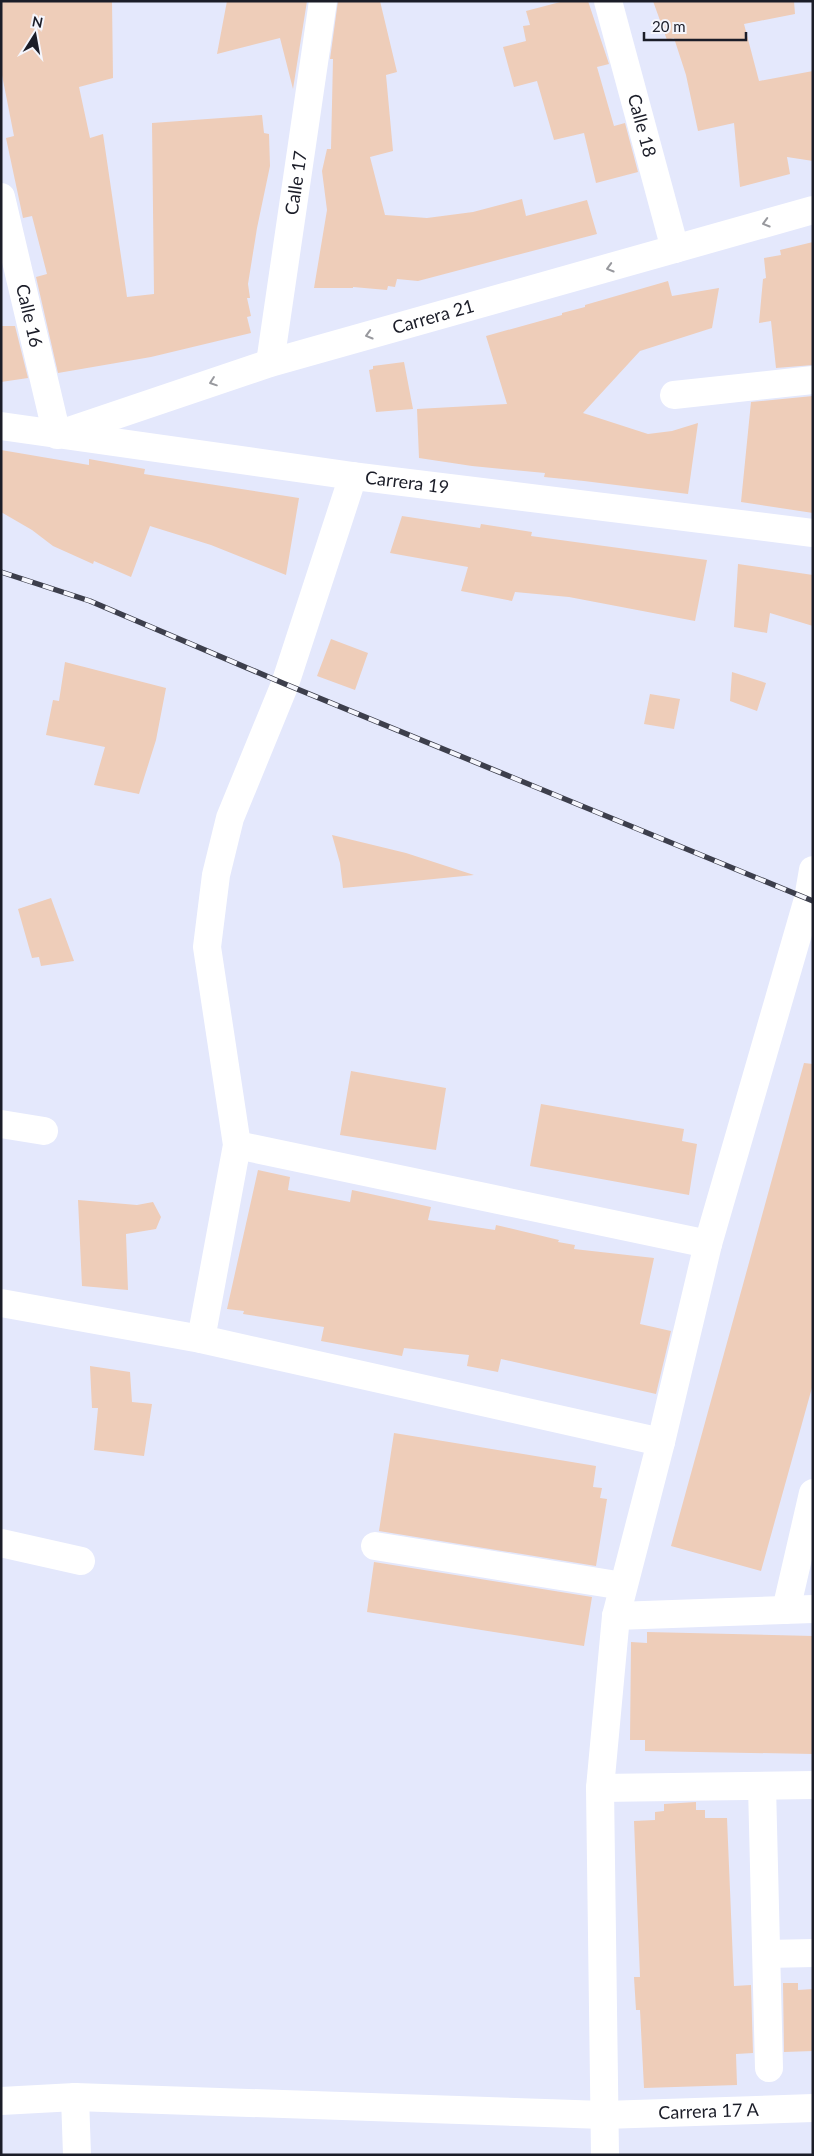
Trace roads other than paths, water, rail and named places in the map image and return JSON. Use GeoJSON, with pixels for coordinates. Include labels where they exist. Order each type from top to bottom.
{"type":"FeatureCollection","features":[{"type":"Feature","properties":{"kind":"street","name":"Calle 17"},"geometry":{"type":"LineString","coordinates":[[270,363],[323,1]]}},
{"type":"Feature","properties":{"kind":"street","name":"Calle 18"},"geometry":{"type":"LineString","coordinates":[[608,1],[675,249]]}},
{"type":"Feature","properties":{"kind":"street","name":"Calle 16"},"geometry":{"type":"LineString","coordinates":[[1,197],[57,435]]}},
{"type":"Feature","properties":{"kind":"street","name":"Carrera 21"},"geometry":{"type":"LineString","coordinates":[[57,435],[270,363],[813,210]]}},
{"type":"Feature","properties":{"kind":"street"},"geometry":{"type":"LineString","coordinates":[[674,395],[813,380]]}},
{"type":"Feature","properties":{"kind":"street","name":"Carrera 19"},"geometry":{"type":"LineString","coordinates":[[1,426],[353,476],[813,533]]}},
{"type":"Feature","properties":{"kind":"street"},"geometry":{"type":"LineString","coordinates":[[201,1339],[237,1145],[207,947],[216,874],[230,818],[285,684],[353,476]]}},
{"type":"Feature","properties":{"kind":"street"},"geometry":{"type":"LineString","coordinates":[[605,2155],[600,1788],[616,1616],[661,1442],[708,1244],[808,899],[813,870]]}},
{"type":"Feature","properties":{"kind":"street"},"geometry":{"type":"LineString","coordinates":[[1,1124],[44,1131]]}},
{"type":"Feature","properties":{"kind":"street"},"geometry":{"type":"LineString","coordinates":[[237,1145],[708,1244]]}},
{"type":"Feature","properties":{"kind":"street"},"geometry":{"type":"LineString","coordinates":[[1,1303],[201,1339],[661,1442]]}},
{"type":"Feature","properties":{"kind":"street"},"geometry":{"type":"LineString","coordinates":[[616,1616],[800,1610],[813,1493]]}},
{"type":"Feature","properties":{"kind":"street"},"geometry":{"type":"LineString","coordinates":[[1,1543],[82,1561]]}},
{"type":"Feature","properties":{"kind":"street"},"geometry":{"type":"LineString","coordinates":[[375,1546],[623,1586]]}},
{"type":"Feature","properties":{"kind":"street"},"geometry":{"type":"LineString","coordinates":[[600,1788],[813,1785]]}},
{"type":"Feature","properties":{"kind":"street"},"geometry":{"type":"LineString","coordinates":[[762,1786],[769,2068]]}},
{"type":"Feature","properties":{"kind":"street"},"geometry":{"type":"LineString","coordinates":[[767,1954],[813,1953]]}},
{"type":"Feature","properties":{"kind":"street"},"geometry":{"type":"LineString","coordinates":[[75,2097],[77,2155]]}},
{"type":"Feature","properties":{"kind":"street","name":"Carrera 17 A"},"geometry":{"type":"LineString","coordinates":[[1,2101],[75,2097],[604,2115],[813,2108]]}},
{"type":"Feature","properties":{"kind":"railway"},"geometry":{"type":"LineString","coordinates":[[1,572],[90,601],[285,684],[813,901]]}}]}
